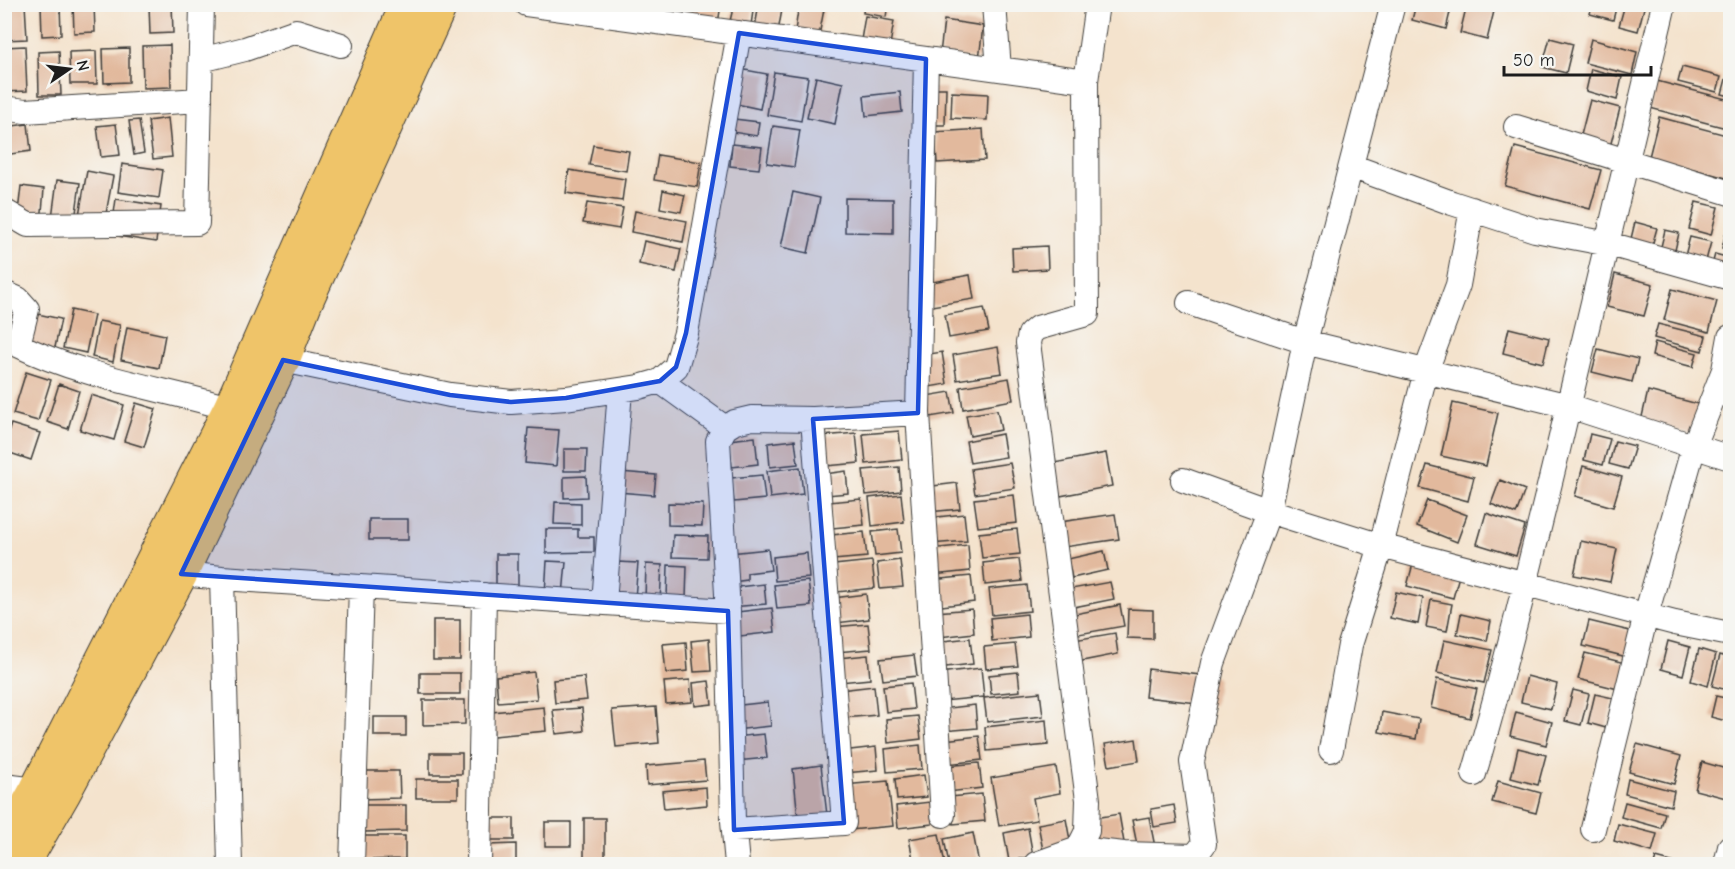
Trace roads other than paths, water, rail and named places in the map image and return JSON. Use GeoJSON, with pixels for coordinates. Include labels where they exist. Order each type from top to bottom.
{"type":"FeatureCollection","features":[{"type":"Feature","properties":{"kind":"main road"},"geometry":{"type":"LineString","coordinates":[[23,864],[64,793],[180,574],[407,4]]}},
{"type":"Feature","properties":{"kind":"main road"},"geometry":{"type":"LineString","coordinates":[[4,847],[20,788],[243,412],[283,360],[305,304],[441,4]]}},
{"type":"Feature","properties":{"kind":"street"},"geometry":{"type":"LineString","coordinates":[[4,211],[28,225],[197,223],[202,4]]}},
{"type":"Feature","properties":{"kind":"street"},"geometry":{"type":"LineString","coordinates":[[526,4],[1086,81]]}},
{"type":"Feature","properties":{"kind":"street"},"geometry":{"type":"LineString","coordinates":[[994,4],[999,69]]}},
{"type":"Feature","properties":{"kind":"street"},"geometry":{"type":"LineString","coordinates":[[1078,849],[1087,831],[1088,800],[1028,343],[1030,334],[1037,328],[1087,314],[1086,81],[1096,4]]}},
{"type":"Feature","properties":{"kind":"street"},"geometry":{"type":"LineString","coordinates":[[1036,864],[1078,849],[1124,854],[1195,856],[1204,844],[1192,762],[1213,663],[1269,511],[1305,342],[1393,4]]}},
{"type":"Feature","properties":{"kind":"street"},"geometry":{"type":"LineString","coordinates":[[1474,774],[1501,683],[1526,584],[1609,244],[1664,4]]}},
{"type":"Feature","properties":{"kind":"street"},"geometry":{"type":"LineString","coordinates":[[201,60],[245,49],[296,31],[341,45]]}},
{"type":"Feature","properties":{"kind":"street"},"geometry":{"type":"LineString","coordinates":[[283,360],[450,395],[512,402],[566,398],[660,381],[676,367],[686,333],[740,33]]}},
{"type":"Feature","properties":{"kind":"street"},"geometry":{"type":"LineString","coordinates":[[926,59],[922,329],[918,413],[943,815]]}},
{"type":"Feature","properties":{"kind":"street"},"geometry":{"type":"LineString","coordinates":[[4,108],[25,111],[200,100]]}},
{"type":"Feature","properties":{"kind":"street"},"geometry":{"type":"LineString","coordinates":[[1516,127],[1731,193]]}},
{"type":"Feature","properties":{"kind":"street"},"geometry":{"type":"LineString","coordinates":[[1351,166],[1535,230],[1609,244],[1731,278]]}},
{"type":"Feature","properties":{"kind":"street"},"geometry":{"type":"LineString","coordinates":[[1331,750],[1350,645],[1381,546],[1426,371],[1458,285],[1472,209]]}},
{"type":"Feature","properties":{"kind":"street"},"geometry":{"type":"LineString","coordinates":[[4,292],[18,299],[27,309],[18,345],[46,358],[74,367],[243,412]]}},
{"type":"Feature","properties":{"kind":"street"},"geometry":{"type":"LineString","coordinates":[[1189,303],[1305,342],[1569,406],[1731,458]]}},
{"type":"Feature","properties":{"kind":"street"},"geometry":{"type":"LineString","coordinates":[[1593,829],[1646,615],[1694,446],[1724,370],[1731,337]]}},
{"type":"Feature","properties":{"kind":"street"},"geometry":{"type":"LineString","coordinates":[[660,381],[725,428]]}},
{"type":"Feature","properties":{"kind":"street"},"geometry":{"type":"LineString","coordinates":[[604,603],[620,390]]}},
{"type":"Feature","properties":{"kind":"street"},"geometry":{"type":"LineString","coordinates":[[737,864],[734,831],[728,611],[718,441],[725,428],[735,422],[752,418],[813,419],[918,413]]}},
{"type":"Feature","properties":{"kind":"street"},"geometry":{"type":"LineString","coordinates":[[734,831],[844,823],[813,419]]}},
{"type":"Feature","properties":{"kind":"street"},"geometry":{"type":"LineString","coordinates":[[1183,480],[1269,511],[1381,546],[1646,615],[1731,634]]}},
{"type":"Feature","properties":{"kind":"street"},"geometry":{"type":"LineString","coordinates":[[180,574],[728,611]]}},
{"type":"Feature","properties":{"kind":"street"},"geometry":{"type":"LineString","coordinates":[[222,578],[230,864]]}},
{"type":"Feature","properties":{"kind":"street"},"geometry":{"type":"LineString","coordinates":[[352,864],[361,587]]}},
{"type":"Feature","properties":{"kind":"street"},"geometry":{"type":"LineString","coordinates":[[479,864],[484,595]]}},
{"type":"Feature","properties":{"kind":"street"},"geometry":{"type":"LineString","coordinates":[[1726,864],[1731,847]]}}]}
